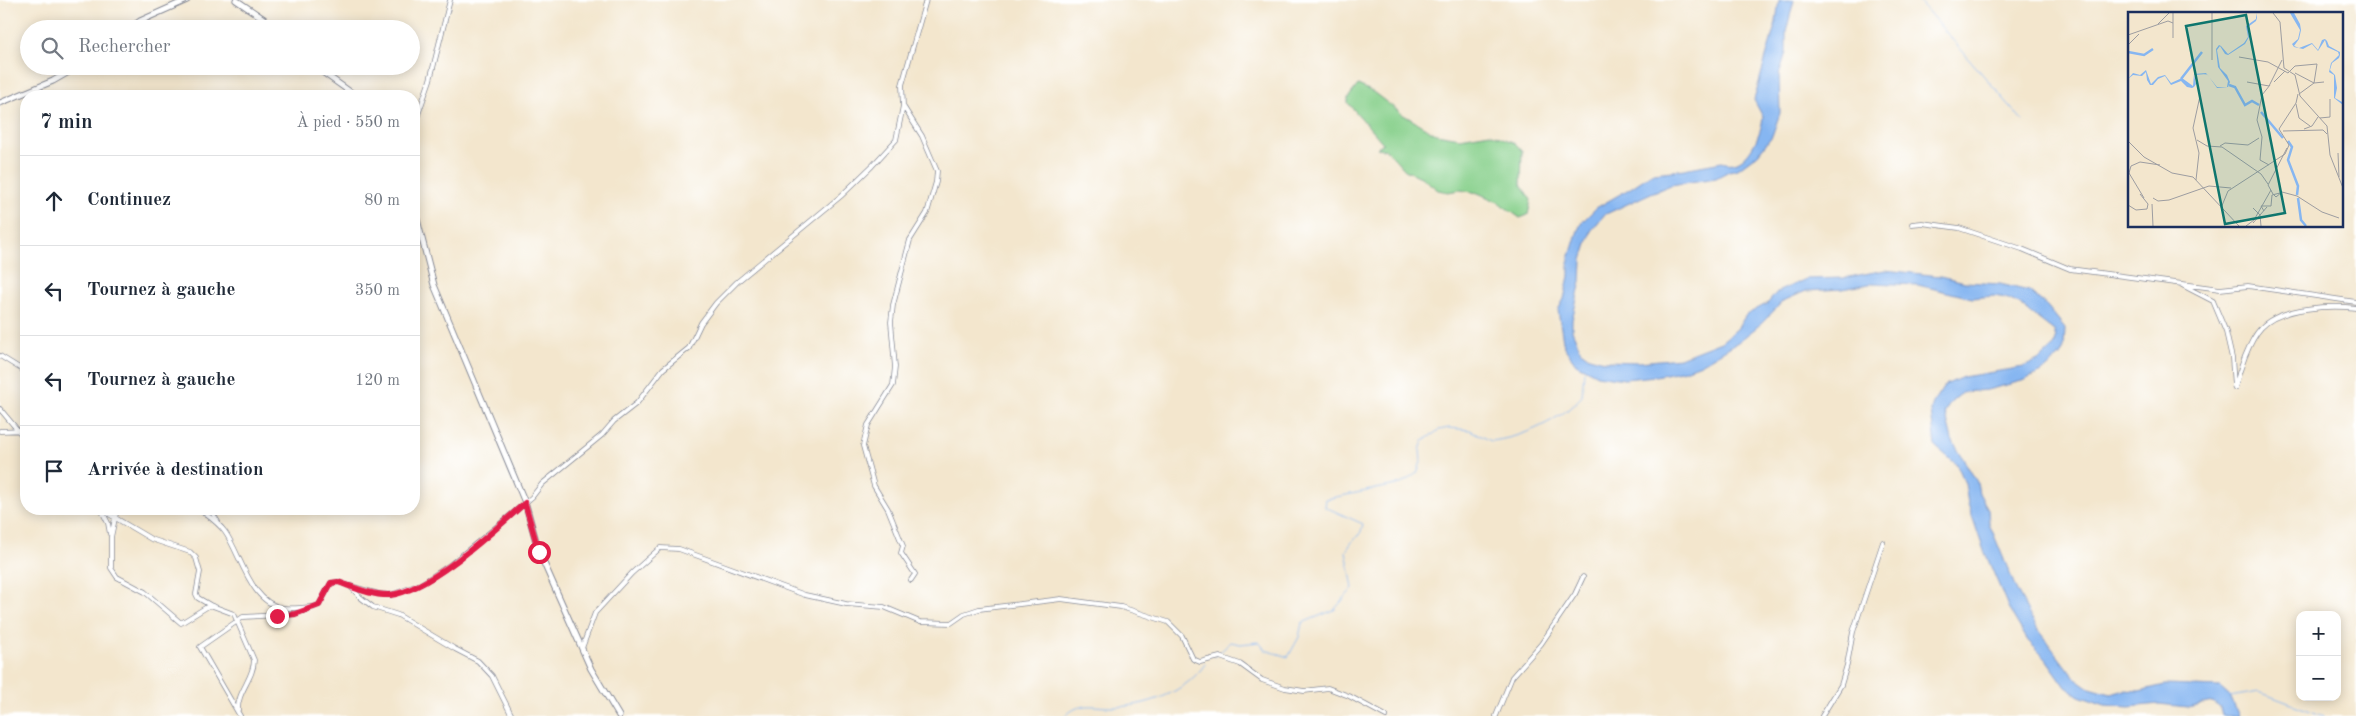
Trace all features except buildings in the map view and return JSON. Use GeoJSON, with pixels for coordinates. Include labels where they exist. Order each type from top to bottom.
{"type":"FeatureCollection","features":[{"type":"Feature","properties":{"kind":"street"},"geometry":{"type":"LineString","coordinates":[[142,20],[187,0]]}},
{"type":"Feature","properties":{"kind":"street"},"geometry":{"type":"LineString","coordinates":[[236,0],[265,20]]}},
{"type":"Feature","properties":{"kind":"street"},"geometry":{"type":"LineString","coordinates":[[420,109],[430,80],[450,0]]}},
{"type":"Feature","properties":{"kind":"street"},"geometry":{"type":"LineString","coordinates":[[240,716],[200,648],[237,621],[252,615],[272,617],[295,614],[319,605],[331,583],[338,582],[379,594],[391,595],[420,584],[451,564],[525,503],[542,484],[602,435],[614,421],[637,403],[663,369],[688,348],[716,303],[737,282],[841,196],[896,140],[903,106],[902,85],[926,0]]}},
{"type":"Feature","properties":{"kind":"street"},"geometry":{"type":"LineString","coordinates":[[31,90],[63,75]]}},
{"type":"Feature","properties":{"kind":"street"},"geometry":{"type":"LineString","coordinates":[[327,75],[348,90]]}},
{"type":"Feature","properties":{"kind":"street"},"geometry":{"type":"LineString","coordinates":[[0,103],[20,95]]}},
{"type":"Feature","properties":{"kind":"street"},"geometry":{"type":"LineString","coordinates":[[903,106],[922,136],[937,171],[936,182],[928,213],[910,240],[893,305],[891,322],[894,367],[893,385],[868,425],[863,446],[877,494],[888,509],[903,546],[901,553],[915,574],[911,580]]}},
{"type":"Feature","properties":{"kind":"street"},"geometry":{"type":"LineString","coordinates":[[1912,224],[1922,223],[1959,228],[2022,249],[2070,269],[2220,289],[2248,286],[2356,302]]}},
{"type":"Feature","properties":{"kind":"street"},"geometry":{"type":"LineString","coordinates":[[420,231],[434,285],[525,503],[539,552],[591,669],[619,716]]}},
{"type":"Feature","properties":{"kind":"street"},"geometry":{"type":"LineString","coordinates":[[2178,283],[2213,300],[2226,332],[2232,358],[2235,388],[2249,350],[2262,327],[2302,309],[2356,308]]}},
{"type":"Feature","properties":{"kind":"street"},"geometry":{"type":"LineString","coordinates":[[0,356],[20,368]]}},
{"type":"Feature","properties":{"kind":"street"},"geometry":{"type":"LineString","coordinates":[[0,409],[20,433]]}},
{"type":"Feature","properties":{"kind":"street"},"geometry":{"type":"LineString","coordinates":[[0,431],[20,429]]}},
{"type":"Feature","properties":{"kind":"street"},"geometry":{"type":"LineString","coordinates":[[104,515],[108,522],[111,537],[111,568],[117,577],[145,592],[181,623],[210,605]]}},
{"type":"Feature","properties":{"kind":"street"},"geometry":{"type":"LineString","coordinates":[[110,515],[152,539],[190,552],[196,558],[200,572],[196,594],[198,598],[210,605],[234,614],[254,660],[254,668],[240,698],[238,710]]}},
{"type":"Feature","properties":{"kind":"street"},"geometry":{"type":"LineString","coordinates":[[111,537],[116,515]]}},
{"type":"Feature","properties":{"kind":"street"},"geometry":{"type":"LineString","coordinates":[[207,515],[218,523]]}},
{"type":"Feature","properties":{"kind":"street"},"geometry":{"type":"LineString","coordinates":[[213,515],[235,547],[242,569],[259,594],[282,608],[313,607]]}},
{"type":"Feature","properties":{"kind":"street"},"geometry":{"type":"LineString","coordinates":[[1822,716],[1841,684],[1847,665],[1853,632],[1883,542]]}},
{"type":"Feature","properties":{"kind":"street"},"geometry":{"type":"LineString","coordinates":[[582,648],[595,613],[632,573],[660,548],[679,549],[804,595],[846,604],[884,608],[920,622],[951,623],[964,614],[980,609],[1061,599],[1121,607],[1168,622],[1182,636],[1193,659],[1200,662],[1220,657],[1240,664],[1262,680],[1285,688],[1304,691],[1328,688],[1349,696],[1386,716]]}},
{"type":"Feature","properties":{"kind":"street"},"geometry":{"type":"LineString","coordinates":[[1496,716],[1512,677],[1541,644],[1575,594],[1583,577]]}},
{"type":"Feature","properties":{"kind":"street"},"geometry":{"type":"LineString","coordinates":[[350,586],[373,607],[398,615],[478,661],[492,676],[512,716]]}},
{"type":"Feature","properties":{"kind":"green space"},"geometry":{"type":"Polygon","coordinates":[[[1358,85],[1373,92],[1402,114],[1436,134],[1460,138],[1490,133],[1515,143],[1522,151],[1521,185],[1531,200],[1528,215],[1520,218],[1498,202],[1478,193],[1460,190],[1448,192],[1438,190],[1421,177],[1405,170],[1387,150],[1377,148],[1383,143],[1348,103],[1348,98],[1358,85]]]}},
{"type":"Feature","properties":{"kind":"water"},"geometry":{"type":"Polygon","coordinates":[[[1779,0],[1794,0],[1786,32],[1786,52],[1779,75],[1780,113],[1772,136],[1758,154],[1738,169],[1729,171],[1716,178],[1671,185],[1604,215],[1591,231],[1582,260],[1581,281],[1572,320],[1572,330],[1581,351],[1589,357],[1604,361],[1639,362],[1680,358],[1721,342],[1737,329],[1746,315],[1768,303],[1777,292],[1806,279],[1844,278],[1885,270],[1940,276],[1965,282],[2000,284],[2029,291],[2047,306],[2065,328],[2064,348],[2060,356],[2042,372],[2022,381],[1987,390],[1963,392],[1949,404],[1945,412],[1952,440],[1977,482],[1979,493],[1988,509],[1989,523],[2017,591],[2038,630],[2073,676],[2090,688],[2111,694],[2125,690],[2139,691],[2165,685],[2220,687],[2230,696],[2239,716],[2222,716],[2220,708],[2213,702],[2187,707],[2159,704],[2129,707],[2105,705],[2079,696],[2066,687],[2046,659],[2028,641],[2009,609],[1983,548],[1968,504],[1965,484],[1960,471],[1955,463],[1935,446],[1931,411],[1933,403],[1945,385],[1963,377],[2024,367],[2040,359],[2055,345],[2054,331],[2019,304],[2006,298],[1994,296],[1972,298],[1918,285],[1874,283],[1843,289],[1806,291],[1783,301],[1762,323],[1738,342],[1701,364],[1685,370],[1656,376],[1624,379],[1597,375],[1576,364],[1564,347],[1558,310],[1564,299],[1569,276],[1569,259],[1582,222],[1596,208],[1653,173],[1722,162],[1734,163],[1740,161],[1750,151],[1760,130],[1763,117],[1754,100],[1776,22],[1779,0]]]}},
{"type":"Feature","properties":{"kind":"waterway"},"geometry":{"type":"LineString","coordinates":[[1918,0],[2023,121]]}},
{"type":"Feature","properties":{"kind":"waterway"},"geometry":{"type":"LineString","coordinates":[[1215,657],[1231,642],[1240,644],[1259,642],[1265,650],[1288,657],[1299,637],[1302,623],[1334,610],[1353,588],[1346,551],[1354,539],[1360,535],[1363,524],[1325,507],[1326,499],[1401,484],[1417,473],[1421,462],[1420,450],[1423,441],[1439,430],[1449,428],[1470,430],[1491,441],[1528,432],[1564,413],[1574,405],[1582,396],[1584,371]]}},
{"type":"Feature","properties":{"kind":"waterway"},"geometry":{"type":"LineString","coordinates":[[1065,716],[1076,708],[1087,706],[1124,706],[1151,701],[1187,683],[1205,664]]}},
{"type":"Feature","properties":{"kind":"waterway"},"geometry":{"type":"LineString","coordinates":[[2230,697],[2259,692],[2324,716]]}},
{"type":"Feature","properties":{"kind":"route"},"geometry":{"type":"LineString","coordinates":[[277,616],[305,612],[319,605],[331,583],[338,582],[379,594],[391,595],[420,584],[451,564],[525,503],[539,552]]}}]}
